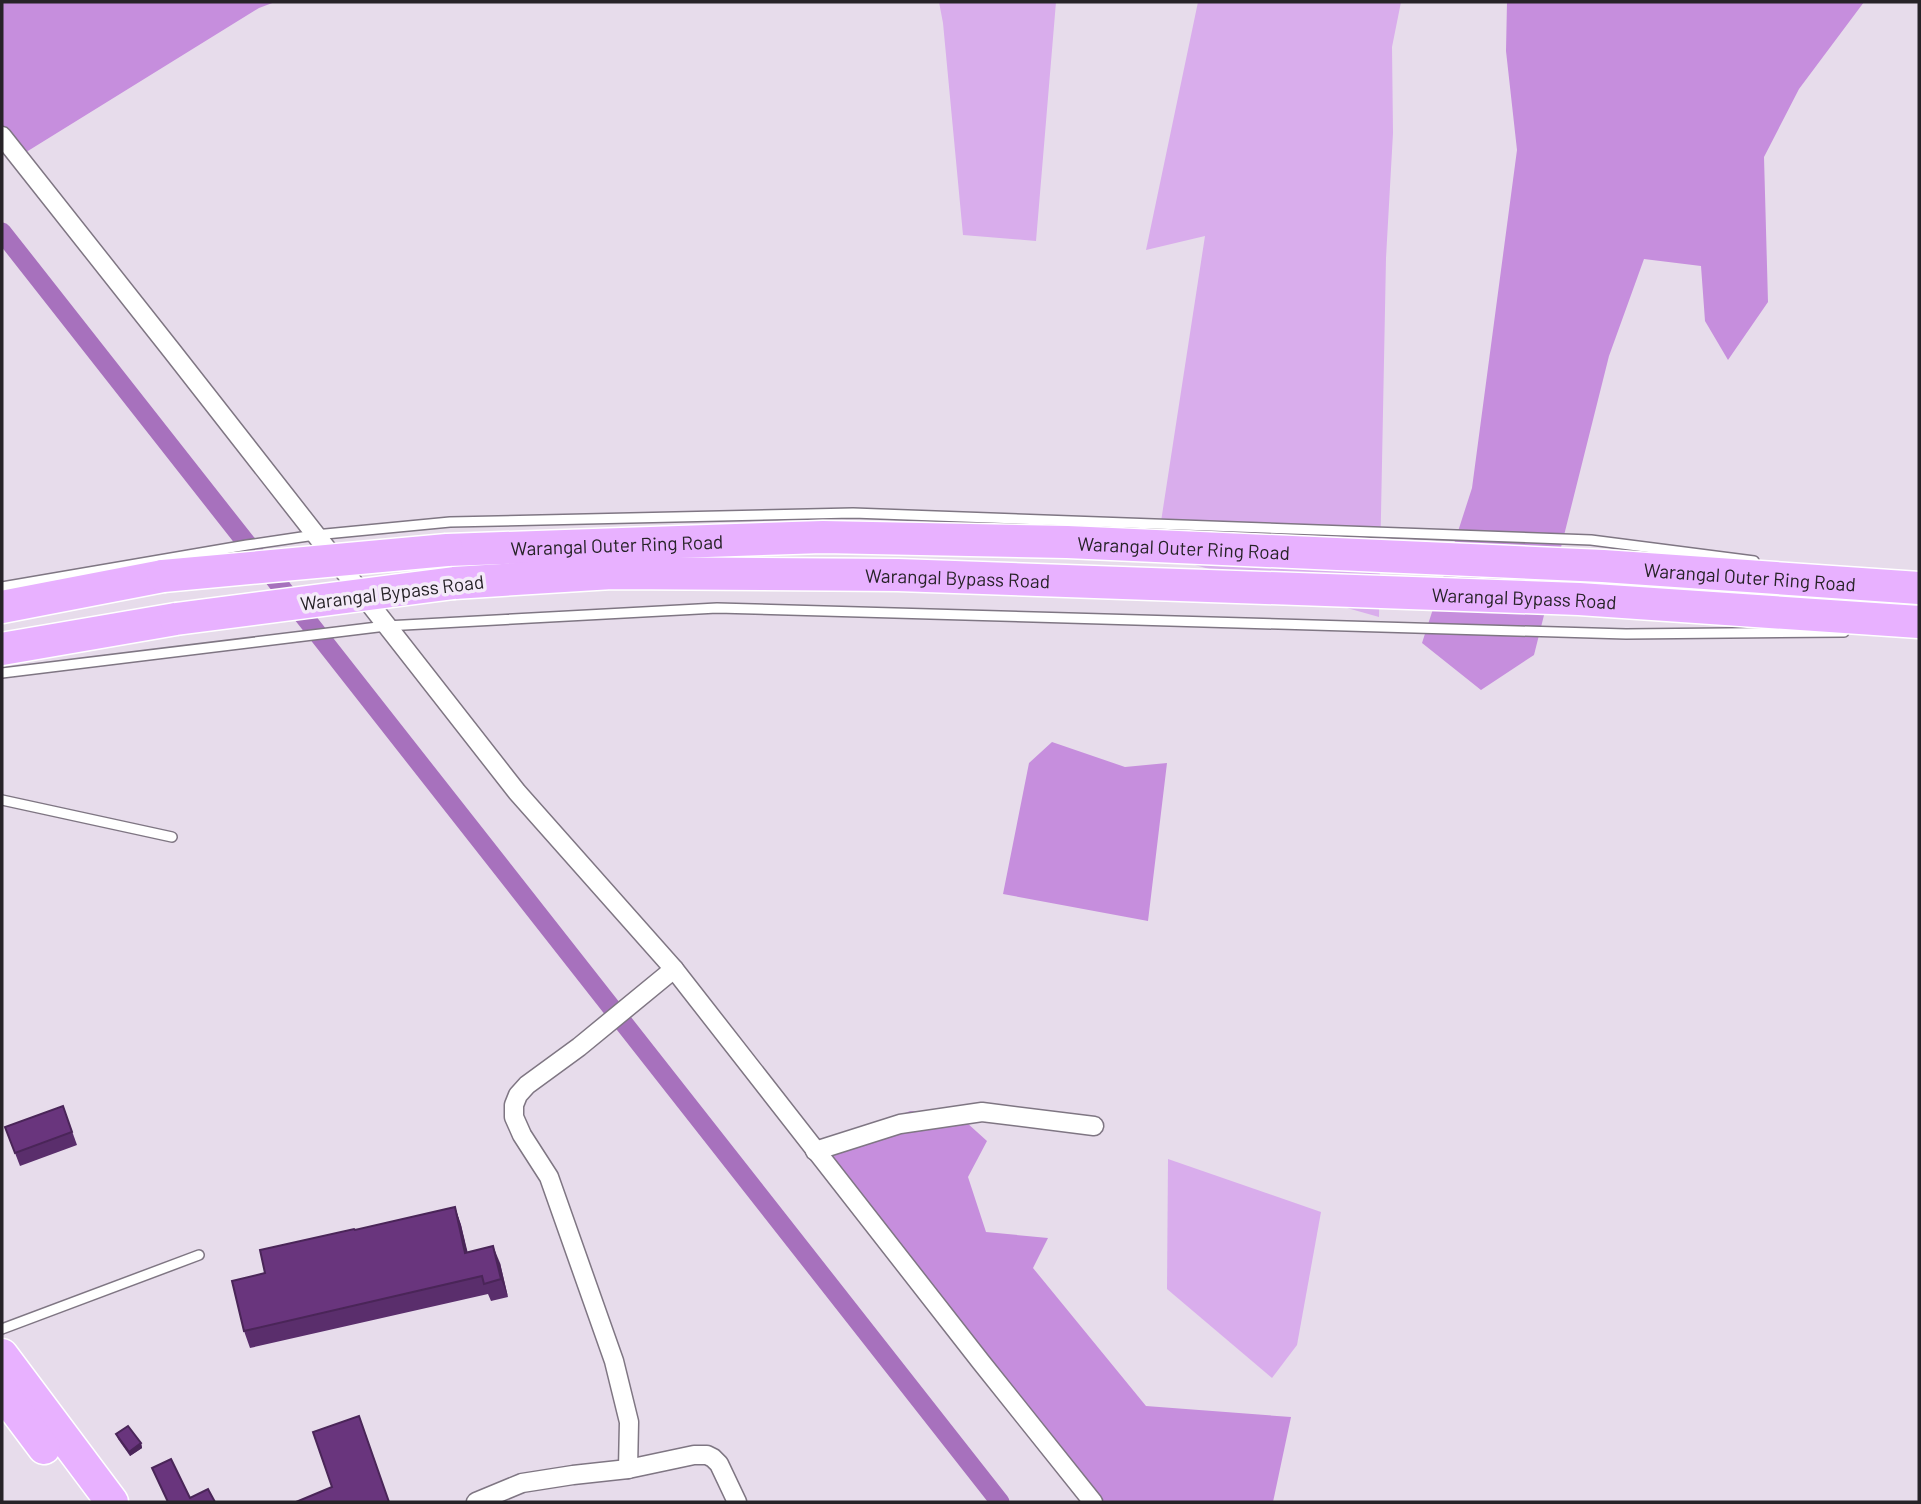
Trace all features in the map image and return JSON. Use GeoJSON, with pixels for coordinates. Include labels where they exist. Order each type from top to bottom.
{"type":"FeatureCollection","features":[{"type":"Feature","properties":{"kind":"highway","name":"Warangal Outer Ring Road"},"geometry":{"type":"LineString","coordinates":[[447,550],[823,537],[1067,542],[1603,566],[1919,588]]}},
{"type":"Feature","properties":{"kind":"highway","name":"Warangal Bypass Road"},"geometry":{"type":"LineString","coordinates":[[2,607],[163,576],[447,550]]}},
{"type":"Feature","properties":{"kind":"highway","name":"Warangal Bypass Road"},"geometry":{"type":"LineString","coordinates":[[2,649],[176,619],[454,583],[612,573],[898,575],[1579,599],[1912,627]]}},
{"type":"Feature","properties":{"kind":"highway"},"geometry":{"type":"LineString","coordinates":[[2,1355],[112,1502]]}},
{"type":"Feature","properties":{"kind":"highway"},"geometry":{"type":"LineString","coordinates":[[2,1392],[85,1502]]}},
{"type":"Feature","properties":{"kind":"street"},"geometry":{"type":"LineString","coordinates":[[2,136],[517,792],[674,968],[815,1152],[1093,1502]]}},
{"type":"Feature","properties":{"kind":"street"},"geometry":{"type":"LineString","coordinates":[[628,1469],[629,1422],[614,1361],[549,1177],[522,1135],[514,1116],[514,1105],[527,1085],[579,1047],[674,968]]}},
{"type":"Feature","properties":{"kind":"street"},"geometry":{"type":"LineString","coordinates":[[815,1152],[900,1124],[982,1112],[1094,1126]]}},
{"type":"Feature","properties":{"kind":"street"},"geometry":{"type":"LineString","coordinates":[[476,1502],[522,1483],[628,1469],[694,1455],[707,1455],[719,1464],[737,1502]]}},
{"type":"Feature","properties":{"kind":"lane"},"geometry":{"type":"LineString","coordinates":[[2,587],[315,535],[450,522],[853,513],[1591,540],[1769,563]]}},
{"type":"Feature","properties":{"kind":"lane"},"geometry":{"type":"LineString","coordinates":[[1837,572],[1919,583]]}},
{"type":"Feature","properties":{"kind":"lane"},"geometry":{"type":"LineString","coordinates":[[2,673],[386,626],[717,608],[1626,634],[1849,632]]}},
{"type":"Feature","properties":{"kind":"lane"},"geometry":{"type":"LineString","coordinates":[[1912,627],[1919,631]]}},
{"type":"Feature","properties":{"kind":"lane"},"geometry":{"type":"LineString","coordinates":[[2,800],[172,837]]}},
{"type":"Feature","properties":{"kind":"lane"},"geometry":{"type":"LineString","coordinates":[[2,1329],[199,1255]]}},
{"type":"Feature","properties":{"kind":"shaded area"},"geometry":{"type":"Polygon","coordinates":[[[2,2],[275,2],[259,8],[23,154],[2,127],[2,2]]]}},
{"type":"Feature","properties":{"kind":"shaded area"},"geometry":{"type":"Polygon","coordinates":[[[939,2],[1056,2],[1036,241],[963,235],[939,2]]]}},
{"type":"Feature","properties":{"kind":"shaded area"},"geometry":{"type":"Polygon","coordinates":[[[1198,2],[1401,2],[1392,47],[1393,133],[1386,258],[1379,617],[1156,554],[1205,236],[1146,250],[1198,2]]]}},
{"type":"Feature","properties":{"kind":"shaded area"},"geometry":{"type":"Polygon","coordinates":[[[1507,2],[1864,2],[1799,89],[1764,157],[1768,302],[1728,360],[1705,321],[1701,266],[1644,259],[1609,356],[1534,655],[1481,690],[1422,643],[1472,488],[1517,150],[1506,51],[1507,2]]]}},
{"type":"Feature","properties":{"kind":"shaded area"},"geometry":{"type":"Polygon","coordinates":[[[1052,742],[1125,767],[1167,763],[1148,921],[1003,894],[1029,763],[1052,742]]]}},
{"type":"Feature","properties":{"kind":"shaded area"},"geometry":{"type":"Polygon","coordinates":[[[910,1111],[956,1113],[987,1141],[968,1177],[986,1232],[1048,1238],[1033,1268],[1146,1406],[1291,1417],[1273,1502],[1100,1502],[1047,1438],[828,1151],[847,1137],[910,1111]]]}},
{"type":"Feature","properties":{"kind":"shaded area"},"geometry":{"type":"Polygon","coordinates":[[[1168,1159],[1321,1212],[1297,1345],[1272,1378],[1167,1289],[1168,1159]]]}},
{"type":"Feature","properties":{"kind":"building"},"geometry":{"type":"Polygon","coordinates":[[[63,1106],[72,1132],[15,1153],[5,1127],[63,1106]]]}},
{"type":"Feature","properties":{"kind":"building"},"geometry":{"type":"Polygon","coordinates":[[[455,1207],[465,1253],[493,1246],[501,1279],[484,1284],[482,1276],[244,1331],[232,1281],[265,1273],[260,1250],[455,1207]]]}},
{"type":"Feature","properties":{"kind":"building"},"geometry":{"type":"Polygon","coordinates":[[[359,1416],[389,1502],[296,1502],[332,1487],[313,1432],[359,1416]]]}},
{"type":"Feature","properties":{"kind":"building"},"geometry":{"type":"Polygon","coordinates":[[[128,1426],[141,1443],[129,1452],[116,1434],[128,1426]]]}},
{"type":"Feature","properties":{"kind":"building"},"geometry":{"type":"Polygon","coordinates":[[[171,1459],[190,1498],[208,1489],[215,1502],[168,1502],[152,1468],[171,1459]]]}},
{"type":"Feature","properties":{"kind":"waterway"},"geometry":{"type":"LineString","coordinates":[[2,232],[1000,1502]]}}]}
